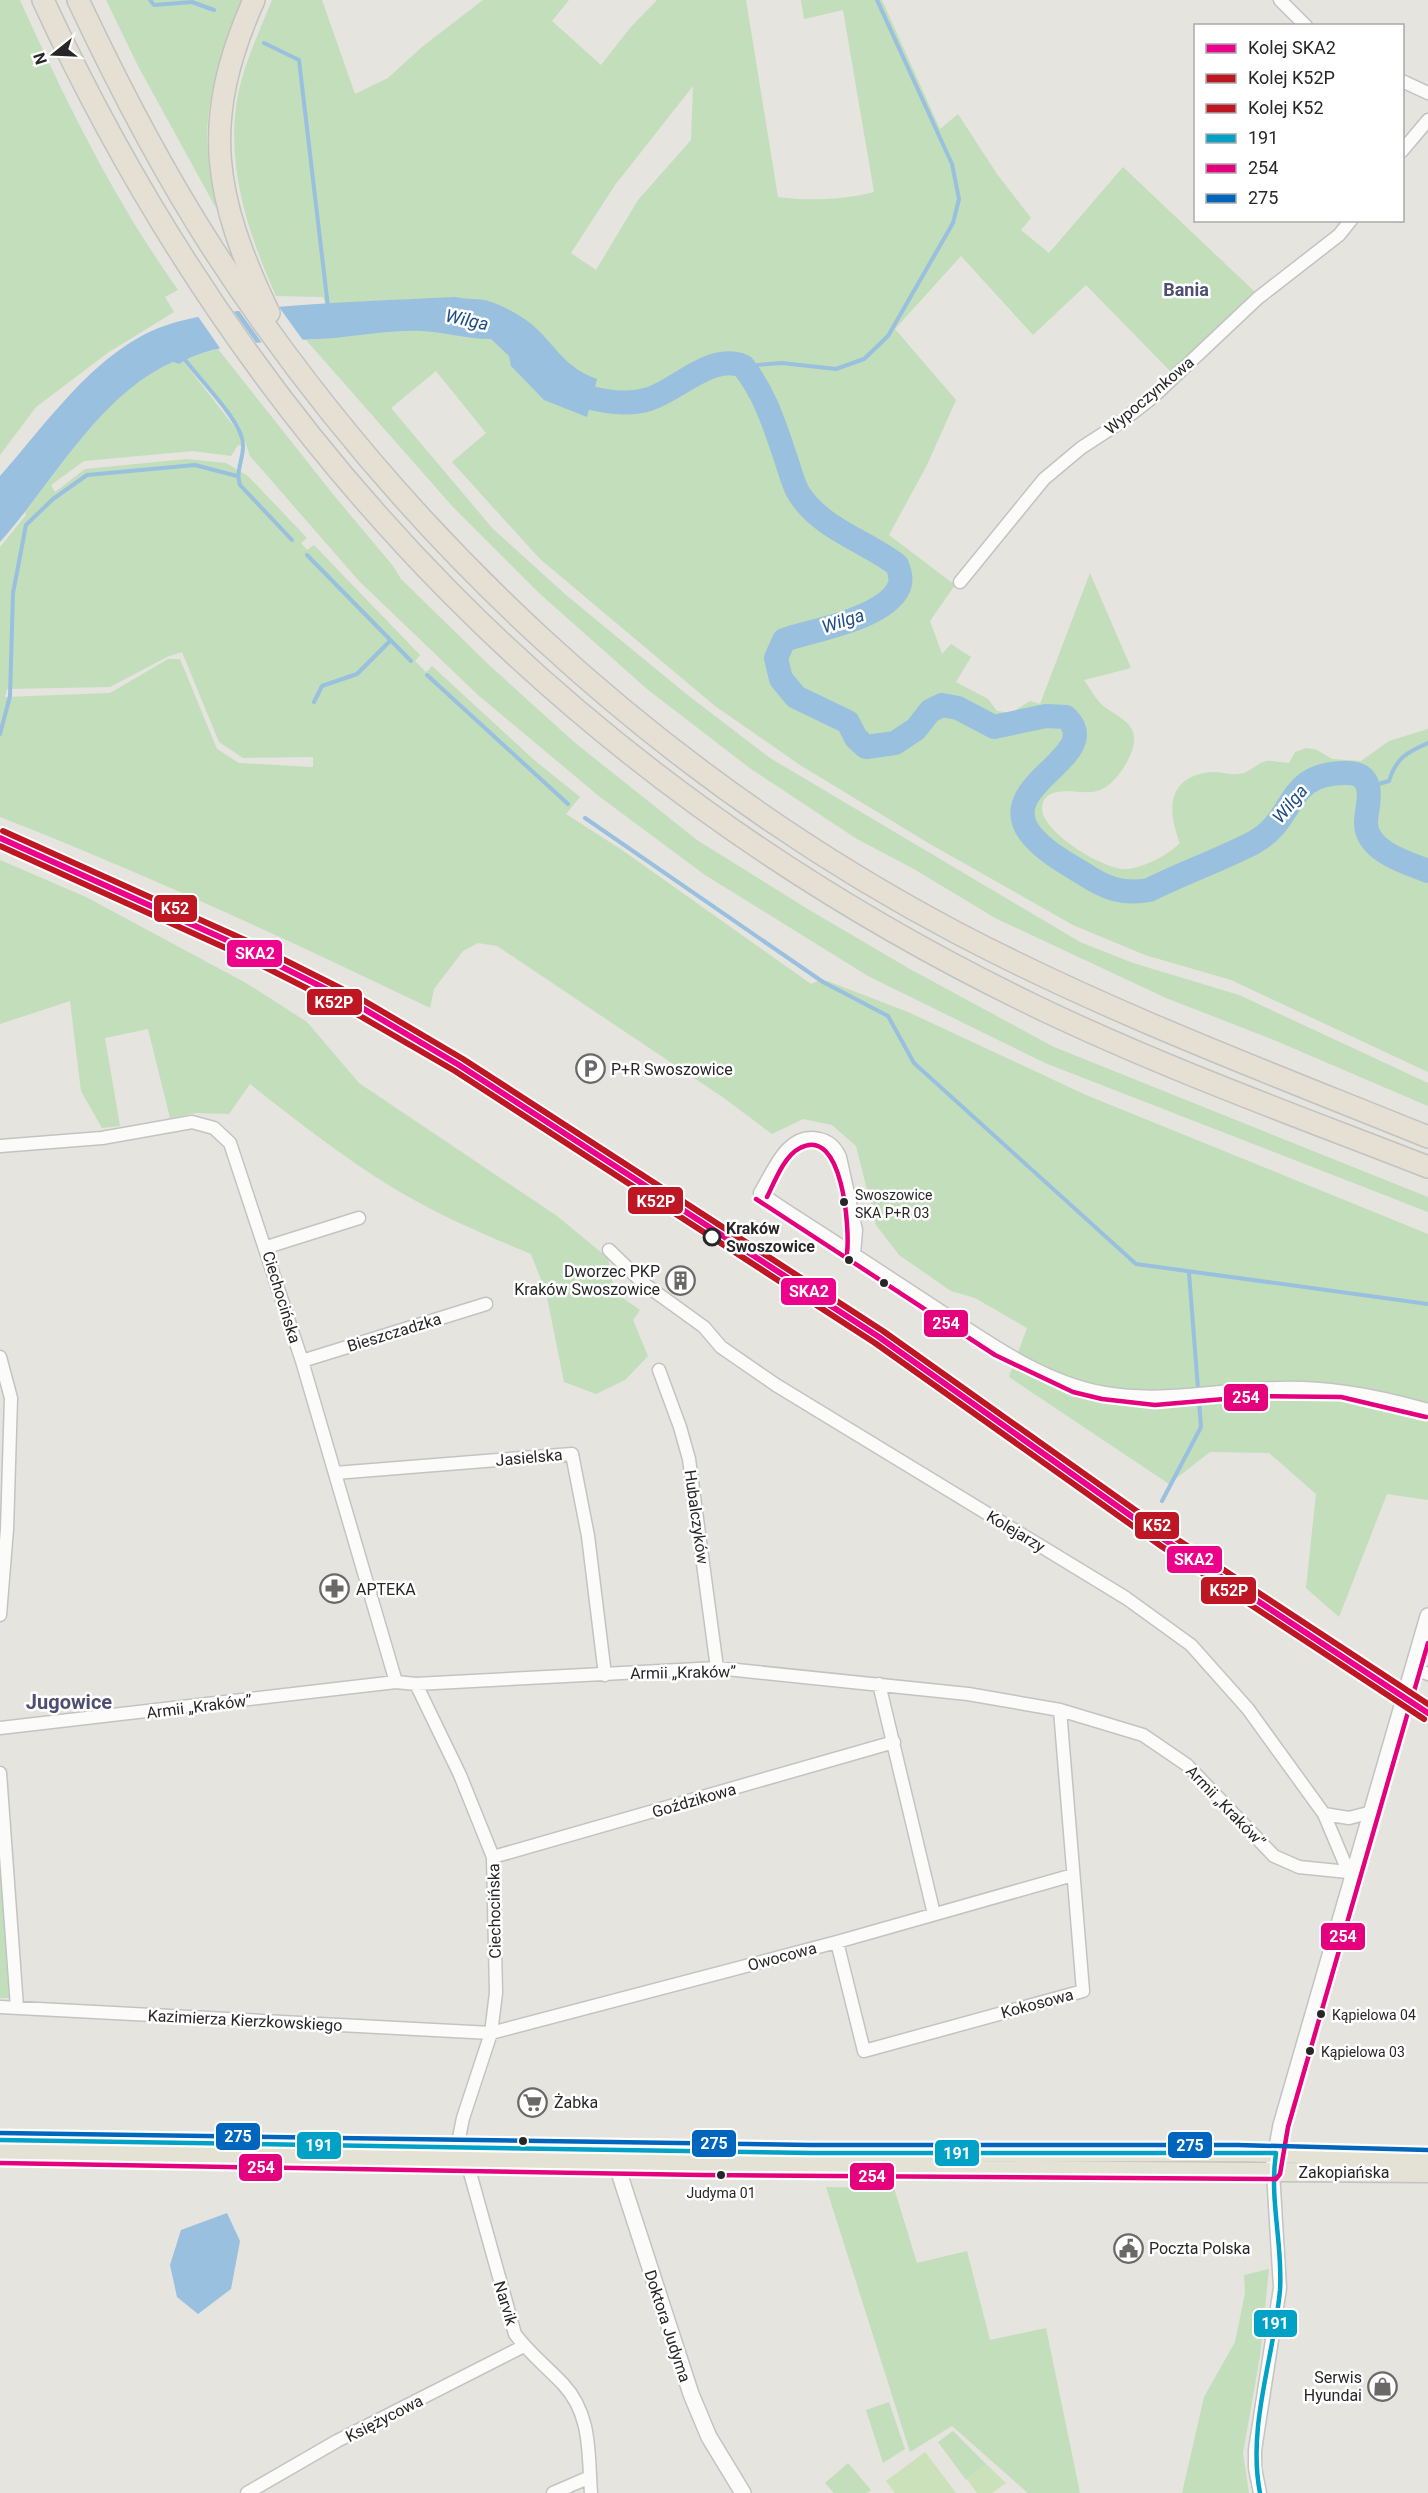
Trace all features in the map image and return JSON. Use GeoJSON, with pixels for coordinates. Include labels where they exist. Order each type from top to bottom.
{"type":"FeatureCollection","features":[{"type":"Feature","properties":{"kind":"highway"},"geometry":{"type":"LineString","coordinates":[[43,0],[121,155],[204,291],[259,371],[386,525],[500,642],[636,759],[760,851],[921,947],[1075,1025],[1215,1084],[1428,1167]]}},
{"type":"Feature","properties":{"kind":"highway"},"geometry":{"type":"LineString","coordinates":[[78,0],[151,144],[246,283],[294,365],[392,484],[457,555],[525,622],[649,730],[780,826],[910,906],[1009,959],[1164,1029],[1428,1137]]}},
{"type":"Feature","properties":{"kind":"highway"},"geometry":{"type":"LineString","coordinates":[[246,283],[228,211],[219,149],[222,104],[228,69],[255,0]]}},
{"type":"Feature","properties":{"kind":"main road","name":"Zakopiańska"},"geometry":{"type":"LineString","coordinates":[[0,2140],[462,2155],[1273,2172],[1428,2173]]}},
{"type":"Feature","properties":{"kind":"main road","name":"Zakopiańska"},"geometry":{"type":"LineString","coordinates":[[618,2158],[946,2154],[1276,2154],[1428,2158]]}},
{"type":"Feature","properties":{"kind":"main road","name":"Zakopiańska"},"geometry":{"type":"LineString","coordinates":[[0,2155],[462,2155]]}},
{"type":"Feature","properties":{"kind":"street"},"geometry":{"type":"LineString","coordinates":[[1280,0],[1304,24]]}},
{"type":"Feature","properties":{"kind":"street"},"geometry":{"type":"LineString","coordinates":[[1404,82],[1428,92]]}},
{"type":"Feature","properties":{"kind":"street"},"geometry":{"type":"LineString","coordinates":[[1404,149],[1428,120]]}},
{"type":"Feature","properties":{"kind":"street","name":"Wypoczynkowa"},"geometry":{"type":"LineString","coordinates":[[960,582],[1044,478],[1153,397],[1258,298],[1339,235],[1349,222]]}},
{"type":"Feature","properties":{"kind":"street","name":"Ciechocińska"},"geometry":{"type":"LineString","coordinates":[[0,1146],[102,1138],[182,1122],[214,1128],[223,1134],[235,1155],[267,1247],[396,1682]]}},
{"type":"Feature","properties":{"kind":"street"},"geometry":{"type":"LineString","coordinates":[[854,1254],[857,1238],[840,1157],[831,1145],[813,1138],[794,1143],[760,1193],[999,1349],[1051,1375],[1103,1392],[1155,1398],[1259,1388],[1342,1390],[1428,1410]]}},
{"type":"Feature","properties":{"kind":"street"},"geometry":{"type":"LineString","coordinates":[[267,1247],[359,1218]]}},
{"type":"Feature","properties":{"kind":"street","name":"Kolejarzy"},"geometry":{"type":"LineString","coordinates":[[609,1250],[643,1283],[704,1327],[721,1347],[776,1385],[1126,1598],[1167,1626],[1208,1662],[1229,1686],[1324,1814],[1350,1875]]}},
{"type":"Feature","properties":{"kind":"street","name":"Bieszczadzka"},"geometry":{"type":"LineString","coordinates":[[302,1361],[486,1304]]}},
{"type":"Feature","properties":{"kind":"street"},"geometry":{"type":"LineString","coordinates":[[0,1357],[6,1398],[6,1539],[0,1615]]}},
{"type":"Feature","properties":{"kind":"street","name":"Hubalczyków"},"geometry":{"type":"LineString","coordinates":[[658,1370],[680,1426],[689,1459],[717,1668]]}},
{"type":"Feature","properties":{"kind":"street","name":"Jasielska"},"geometry":{"type":"LineString","coordinates":[[335,1473],[572,1454],[588,1536],[605,1675]]}},
{"type":"Feature","properties":{"kind":"street"},"geometry":{"type":"LineString","coordinates":[[1260,2493],[1255,2468],[1255,2450],[1280,2288],[1273,2172],[1281,2125],[1350,1875],[1372,1812],[1428,1617]]}},
{"type":"Feature","properties":{"kind":"street","name":"Armii „Kraków”"},"geometry":{"type":"LineString","coordinates":[[0,1728],[396,1682],[416,1684],[717,1668],[879,1684],[968,1694],[1060,1710],[1143,1735],[1187,1765],[1274,1856],[1299,1867],[1350,1875]]}},
{"type":"Feature","properties":{"kind":"street"},"geometry":{"type":"LineString","coordinates":[[1413,1668],[1428,1674]]}},
{"type":"Feature","properties":{"kind":"street","name":"Ciechocińska"},"geometry":{"type":"LineString","coordinates":[[416,1684],[460,1775],[493,1857],[496,1993],[491,2033],[463,2118],[462,2155]]}},
{"type":"Feature","properties":{"kind":"street"},"geometry":{"type":"LineString","coordinates":[[879,1684],[934,1914]]}},
{"type":"Feature","properties":{"kind":"street","name":"Kokosowa"},"geometry":{"type":"LineString","coordinates":[[837,1942],[864,2051],[1083,1991],[1060,1710]]}},
{"type":"Feature","properties":{"kind":"street","name":"Goździkowa"},"geometry":{"type":"LineString","coordinates":[[493,1857],[894,1742]]}},
{"type":"Feature","properties":{"kind":"street"},"geometry":{"type":"LineString","coordinates":[[0,1773],[17,2007]]}},
{"type":"Feature","properties":{"kind":"street"},"geometry":{"type":"LineString","coordinates":[[1324,1814],[1349,1818],[1372,1812]]}},
{"type":"Feature","properties":{"kind":"street","name":"Owocowa"},"geometry":{"type":"LineString","coordinates":[[491,2033],[837,1942],[1073,1875]]}},
{"type":"Feature","properties":{"kind":"street","name":"Kazimierza Kierzkowskiego"},"geometry":{"type":"LineString","coordinates":[[0,2007],[491,2033]]}},
{"type":"Feature","properties":{"kind":"street","name":"Narvik"},"geometry":{"type":"LineString","coordinates":[[462,2155],[510,2321],[524,2346],[565,2386],[577,2403],[590,2446],[591,2493]]}},
{"type":"Feature","properties":{"kind":"street","name":"Doktora Judyma"},"geometry":{"type":"LineString","coordinates":[[618,2158],[691,2394],[709,2437],[743,2493]]}},
{"type":"Feature","properties":{"kind":"street","name":"Księżycowa"},"geometry":{"type":"LineString","coordinates":[[247,2493],[337,2441],[524,2346]]}},
{"type":"Feature","properties":{"kind":"street"},"geometry":{"type":"LineString","coordinates":[[553,2493],[590,2477]]}},
{"type":"Feature","properties":{"kind":"green space"},"geometry":{"type":"Polygon","coordinates":[[[0,0],[20,0],[92,149],[133,221],[178,290],[165,297],[174,312],[109,352],[36,407],[0,455],[0,0]]]}},
{"type":"Feature","properties":{"kind":"green space"},"geometry":{"type":"Polygon","coordinates":[[[106,0],[242,0],[223,50],[210,104],[207,139],[216,208],[138,66],[106,0]]]}},
{"type":"Feature","properties":{"kind":"green space"},"geometry":{"type":"Polygon","coordinates":[[[272,0],[322,0],[355,94],[388,78],[422,47],[483,0],[569,0],[552,21],[601,65],[630,28],[657,0],[746,0],[778,197],[814,199],[850,197],[874,192],[843,10],[804,19],[801,0],[882,0],[940,129],[958,114],[997,174],[1031,218],[1021,230],[1049,253],[1123,167],[1255,292],[1170,371],[1086,285],[1033,335],[961,256],[895,329],[956,400],[927,465],[889,535],[955,585],[930,621],[942,654],[951,644],[971,657],[956,682],[988,699],[997,711],[1011,713],[1030,701],[1040,704],[1090,573],[1131,668],[1084,680],[1100,703],[1123,719],[1132,729],[1133,749],[1126,764],[1110,784],[1097,791],[1056,792],[1044,800],[1042,809],[1052,828],[1063,839],[1105,864],[1118,868],[1135,868],[1156,860],[1180,843],[1173,818],[1174,796],[1187,780],[1198,775],[1213,772],[1241,774],[1266,761],[1289,763],[1295,752],[1306,748],[1317,750],[1332,759],[1361,761],[1389,741],[1428,729],[1428,1072],[1231,980],[1145,955],[1073,925],[930,844],[800,765],[715,706],[540,559],[452,462],[486,433],[436,371],[391,408],[493,529],[566,595],[685,693],[770,758],[1080,942],[1133,963],[1239,995],[1428,1083],[1428,1106],[1274,1040],[1166,998],[995,918],[914,869],[857,839],[751,769],[647,689],[539,593],[453,507],[306,340],[337,337],[323,297],[276,296],[257,249],[242,201],[237,176],[234,126],[237,100],[247,62],[272,0]],[[693,86],[615,185],[571,253],[596,270],[638,200],[691,140],[693,86]]]}},
{"type":"Feature","properties":{"kind":"green space"},"geometry":{"type":"Polygon","coordinates":[[[218,349],[393,566],[401,579],[488,664],[574,742],[697,840],[908,968],[1054,1047],[1428,1197],[1428,1212],[1045,1063],[868,976],[705,875],[600,797],[478,695],[359,581],[250,456],[240,427],[187,359],[189,356],[218,349]]]}},
{"type":"Feature","properties":{"kind":"green space"},"geometry":{"type":"Polygon","coordinates":[[[183,361],[240,434],[241,446],[238,445],[231,456],[193,451],[84,461],[51,485],[55,492],[85,469],[187,459],[226,463],[248,476],[307,538],[301,543],[307,550],[314,545],[420,655],[415,661],[426,672],[432,666],[533,759],[580,797],[566,814],[622,850],[811,984],[822,979],[908,1012],[1086,1095],[1428,1234],[1428,1500],[1387,1494],[1339,1617],[1306,1588],[1316,1494],[1269,1453],[1210,1452],[1169,1484],[1009,1377],[1027,1328],[975,1298],[951,1291],[899,1255],[876,1225],[856,1146],[832,1125],[803,1119],[772,1134],[724,1098],[497,946],[478,943],[463,951],[434,989],[430,1008],[217,908],[0,817],[0,547],[73,449],[109,408],[150,374],[173,362],[179,364],[183,361]],[[182,652],[167,657],[110,687],[7,689],[5,697],[110,693],[168,659],[180,659],[217,749],[239,763],[313,767],[313,757],[243,758],[219,742],[182,652]]]}},
{"type":"Feature","properties":{"kind":"green space"},"geometry":{"type":"Polygon","coordinates":[[[0,860],[86,897],[246,983],[307,1022],[359,1083],[557,1216],[608,1258],[614,1292],[640,1310],[633,1320],[648,1356],[625,1380],[596,1394],[564,1382],[546,1292],[531,1254],[445,1216],[395,1189],[339,1152],[250,1084],[229,1114],[196,1113],[170,1118],[148,1029],[105,1038],[120,1126],[102,1128],[81,1091],[70,1001],[0,1024],[0,860]]]}},
{"type":"Feature","properties":{"kind":"green space"},"geometry":{"type":"Polygon","coordinates":[[[0,1864],[9,1998],[0,1998],[0,1864]]]}},
{"type":"Feature","properties":{"kind":"green space"},"geometry":{"type":"Polygon","coordinates":[[[826,2187],[894,2188],[917,2263],[967,2251],[990,2340],[1046,2328],[1080,2493],[1028,2493],[952,2426],[910,2452],[826,2187]]]}},
{"type":"Feature","properties":{"kind":"green space"},"geometry":{"type":"Polygon","coordinates":[[[1269,2269],[1260,2356],[1243,2453],[1249,2493],[1182,2493],[1204,2397],[1235,2342],[1245,2293],[1244,2275],[1269,2269]]]}},
{"type":"Feature","properties":{"kind":"green space"},"geometry":{"type":"Polygon","coordinates":[[[889,2402],[905,2449],[883,2463],[866,2410],[889,2402]]]}},
{"type":"Feature","properties":{"kind":"green space"},"geometry":{"type":"Polygon","coordinates":[[[953,2431],[986,2464],[966,2480],[938,2442],[953,2431]]]}},
{"type":"Feature","properties":{"kind":"green space"},"geometry":{"type":"Polygon","coordinates":[[[925,2452],[956,2493],[895,2493],[886,2481],[925,2452]]]}},
{"type":"Feature","properties":{"kind":"green space"},"geometry":{"type":"Polygon","coordinates":[[[848,2463],[871,2490],[867,2493],[834,2493],[825,2483],[848,2463]]]}},
{"type":"Feature","properties":{"kind":"green space"},"geometry":{"type":"Polygon","coordinates":[[[986,2464],[1006,2483],[992,2493],[977,2493],[967,2479],[986,2464]]]}},
{"type":"Feature","properties":{"kind":"water"},"geometry":{"type":"Polygon","coordinates":[[[456,297],[488,301],[517,314],[536,328],[574,367],[597,379],[587,417],[544,400],[511,366],[509,356],[491,339],[422,331],[400,331],[254,343],[211,350],[179,364],[173,362],[146,377],[122,396],[78,442],[0,542],[0,476],[81,383],[118,351],[138,338],[184,320],[233,312],[313,304],[456,297]]]}},
{"type":"Feature","properties":{"kind":"water"},"geometry":{"type":"Polygon","coordinates":[[[227,2213],[240,2241],[231,2289],[198,2314],[177,2297],[170,2265],[181,2230],[227,2213]]]}},
{"type":"Feature","properties":{"kind":"pier"},"geometry":{"type":"Polygon","coordinates":[[[277,304],[305,343],[265,347],[237,308],[277,304]]]}},
{"type":"Feature","properties":{"kind":"pier"},"geometry":{"type":"Polygon","coordinates":[[[232,309],[259,347],[222,351],[197,315],[232,309]]]}},
{"type":"Feature","properties":{"kind":"waterway"},"geometry":{"type":"LineString","coordinates":[[150,0],[154,5],[192,2],[214,10]]}},
{"type":"Feature","properties":{"kind":"waterway"},"geometry":{"type":"LineString","coordinates":[[743,366],[782,363],[836,369],[864,359],[888,336],[953,223],[959,199],[952,164],[877,0]]}},
{"type":"Feature","properties":{"kind":"waterway"},"geometry":{"type":"LineString","coordinates":[[264,43],[299,60],[328,307]]}},
{"type":"Feature","properties":{"kind":"waterway"},"geometry":{"type":"LineString","coordinates":[[182,356],[237,426],[243,442],[239,473],[240,485],[292,540]]}},
{"type":"Feature","properties":{"kind":"waterway","name":"Wilga"},"geometry":{"type":"LineString","coordinates":[[563,386],[582,395],[604,401],[639,401],[660,394],[707,368],[731,363],[743,366],[764,400],[798,492],[807,504],[830,525],[897,565],[900,576],[899,587],[891,598],[879,607],[847,622],[784,640],[776,658],[781,679],[796,697],[848,722],[856,738],[866,747],[895,743],[916,729],[930,711],[942,705],[958,708],[994,727],[1046,716],[1066,717],[1074,731],[1072,745],[1063,758],[1036,784],[1026,799],[1022,815],[1034,839],[1055,856],[1092,879],[1107,887],[1123,891],[1149,890],[1253,843],[1278,822],[1301,788],[1312,780],[1326,775],[1347,773],[1360,776],[1367,783],[1369,796],[1366,823],[1373,841],[1389,854],[1428,871]]}},
{"type":"Feature","properties":{"kind":"waterway"},"geometry":{"type":"LineString","coordinates":[[0,734],[10,696],[13,593],[26,525],[53,499],[87,475],[195,465],[237,476]]}},
{"type":"Feature","properties":{"kind":"waterway"},"geometry":{"type":"LineString","coordinates":[[307,555],[411,661]]}},
{"type":"Feature","properties":{"kind":"waterway"},"geometry":{"type":"LineString","coordinates":[[314,702],[322,686],[357,674],[389,642]]}},
{"type":"Feature","properties":{"kind":"waterway"},"geometry":{"type":"LineString","coordinates":[[427,675],[568,804]]}},
{"type":"Feature","properties":{"kind":"waterway"},"geometry":{"type":"LineString","coordinates":[[1368,787],[1389,781],[1395,767],[1403,757],[1428,743]]}},
{"type":"Feature","properties":{"kind":"waterway"},"geometry":{"type":"LineString","coordinates":[[585,818],[823,982],[888,1016],[914,1063],[1136,1264],[1428,1304]]}},
{"type":"Feature","properties":{"kind":"waterway"},"geometry":{"type":"LineString","coordinates":[[1162,1501],[1201,1427],[1189,1273]]}},
{"type":"Feature","properties":{"kind":"rail line","name":"K52"},"geometry":{"type":"LineString","coordinates":[[3,831],[245,940],[356,996],[463,1059],[883,1331],[1169,1534],[1428,1704]]}},
{"type":"Feature","properties":{"kind":"rail line","name":"SKA2"},"geometry":{"type":"LineString","coordinates":[[0,838],[242,947],[352,1002],[459,1065],[879,1337],[1165,1540],[1428,1713]]}},
{"type":"Feature","properties":{"kind":"rail line","name":"K52P"},"geometry":{"type":"LineString","coordinates":[[0,846],[239,954],[348,1009],[455,1071],[875,1343],[1161,1546],[1424,1719]]}},
{"type":"Feature","properties":{"kind":"transit line","name":"254"},"geometry":{"type":"LineString","coordinates":[[767,1197],[780,1170],[794,1152],[814,1145],[826,1151],[835,1165],[841,1183],[847,1224],[847,1253]]}},
{"type":"Feature","properties":{"kind":"transit line","name":"254"},"geometry":{"type":"LineString","coordinates":[[756,1199],[995,1355],[1073,1392],[1102,1399],[1155,1405],[1259,1396],[1341,1397],[1426,1417]]}},
{"type":"Feature","properties":{"kind":"transit line","name":"254"},"geometry":{"type":"LineString","coordinates":[[0,2163],[702,2175],[1276,2179],[1280,2174],[1288,2127],[1428,1643]]}},
{"type":"Feature","properties":{"kind":"transit line","name":"275"},"geometry":{"type":"LineString","coordinates":[[0,2133],[811,2145],[1238,2145],[1428,2150]]}},
{"type":"Feature","properties":{"kind":"transit line","name":"191"},"geometry":{"type":"LineString","coordinates":[[0,2140],[811,2153],[1276,2153]]}},
{"type":"Feature","properties":{"kind":"transit line","name":"191"},"geometry":{"type":"LineString","coordinates":[[1260,2493],[1257,2468],[1259,2417],[1280,2290],[1280,2256],[1274,2188],[1276,2153]]}},
{"type":"Feature","properties":{"kind":"place","name":"P+R Swoszowice"},"geometry":{"type":"Point","coordinates":[590,1069]}},
{"type":"Feature","properties":{"kind":"place","name":"Swoszowice SKA P+R 03"},"geometry":{"type":"Point","coordinates":[844,1202]}},
{"type":"Feature","properties":{"kind":"place","name":"Kraków Swoszowice"},"geometry":{"type":"Point","coordinates":[712,1237]}},
{"type":"Feature","properties":{"kind":"place","name":"Dworzec PKP Kraków Swoszowice"},"geometry":{"type":"Point","coordinates":[681,1280]}},
{"type":"Feature","properties":{"kind":"place","name":"APTEKA"},"geometry":{"type":"Point","coordinates":[335,1589]}},
{"type":"Feature","properties":{"kind":"place","name":"Kąpielowa 04"},"geometry":{"type":"Point","coordinates":[1321,2014]}},
{"type":"Feature","properties":{"kind":"place","name":"Kąpielowa 03"},"geometry":{"type":"Point","coordinates":[1310,2051]}},
{"type":"Feature","properties":{"kind":"place","name":"Żabka"},"geometry":{"type":"Point","coordinates":[533,2102]}},
{"type":"Feature","properties":{"kind":"place","name":"Judyma 01"},"geometry":{"type":"Point","coordinates":[721,2175]}},
{"type":"Feature","properties":{"kind":"place","name":"Poczta Polska"},"geometry":{"type":"Point","coordinates":[1128,2248]}},
{"type":"Feature","properties":{"kind":"place","name":"Serwis Hyundai"},"geometry":{"type":"Point","coordinates":[1383,2386]}},
{"type":"Feature","properties":{"kind":"district","name":"Bania"},"geometry":{"type":"Point","coordinates":[1186,290]}},
{"type":"Feature","properties":{"kind":"district","name":"Jugowice"},"geometry":{"type":"Point","coordinates":[69,1702]}}]}
